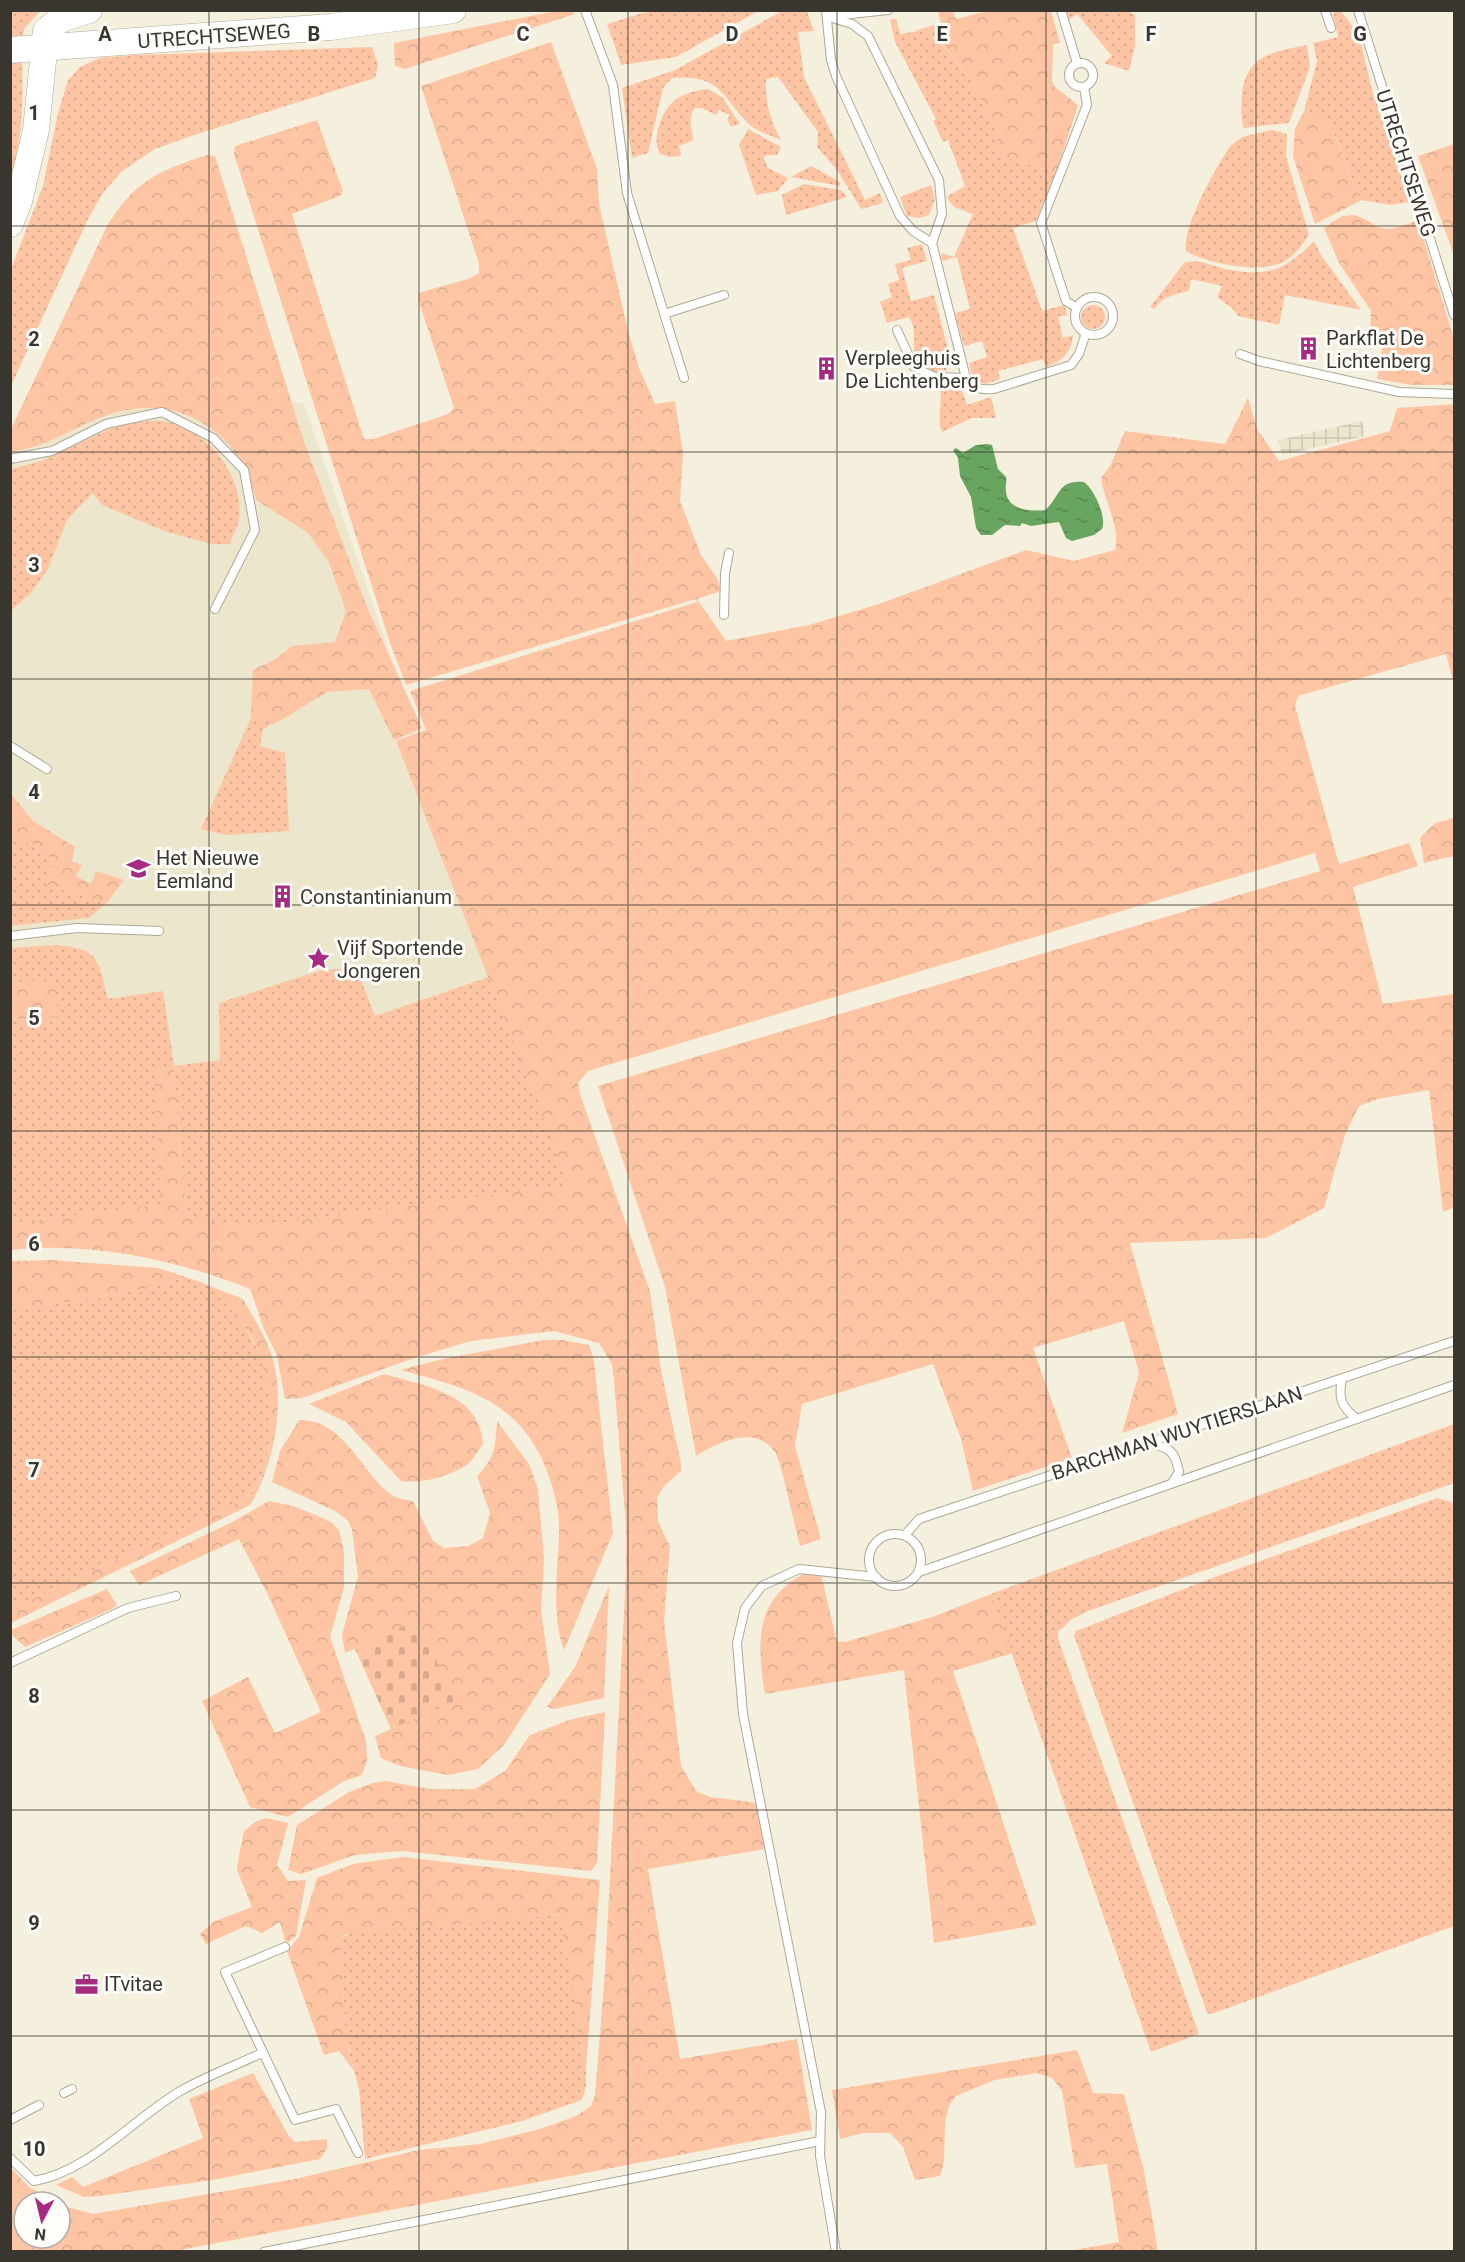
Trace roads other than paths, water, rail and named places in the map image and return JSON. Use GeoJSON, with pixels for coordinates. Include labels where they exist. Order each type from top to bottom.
{"type":"FeatureCollection","features":[{"type":"Feature","properties":{"kind":"main road"},"geometry":{"type":"LineString","coordinates":[[10,224],[19,201],[36,130],[46,31],[52,23],[89,10]]}},
{"type":"Feature","properties":{"kind":"main road","name":"UTRECHTSEWEG"},"geometry":{"type":"LineString","coordinates":[[10,51],[331,27],[453,10]]}},
{"type":"Feature","properties":{"kind":"lane"},"geometry":{"type":"LineString","coordinates":[[585,10],[613,85],[627,193],[684,378]]}},
{"type":"Feature","properties":{"kind":"lane"},"geometry":{"type":"LineString","coordinates":[[827,14],[888,10]]}},
{"type":"Feature","properties":{"kind":"lane"},"geometry":{"type":"LineString","coordinates":[[1061,10],[1077,63]]}},
{"type":"Feature","properties":{"kind":"lane"},"geometry":{"type":"LineString","coordinates":[[1325,10],[1331,28]]}},
{"type":"Feature","properties":{"kind":"lane","name":"UTRECHTSEWEG"},"geometry":{"type":"LineString","coordinates":[[1358,10],[1455,315]]}},
{"type":"Feature","properties":{"kind":"lane"},"geometry":{"type":"LineString","coordinates":[[827,14],[852,24],[868,36],[939,180],[942,214],[932,243],[966,378],[972,386],[981,390],[994,389],[1071,365],[1079,354],[1086,333]]}},
{"type":"Feature","properties":{"kind":"lane"},"geometry":{"type":"LineString","coordinates":[[827,14],[831,60],[836,76],[900,216],[913,231],[932,243]]}},
{"type":"Feature","properties":{"kind":"lane"},"geometry":{"type":"LineString","coordinates":[[1083,62],[1092,69],[1092,80],[1084,87],[1073,85],[1068,75],[1069,70],[1077,63],[1083,62]]}},
{"type":"Feature","properties":{"kind":"lane"},"geometry":{"type":"LineString","coordinates":[[1077,308],[1066,301],[1041,223],[1087,105],[1084,87]]}},
{"type":"Feature","properties":{"kind":"lane"},"geometry":{"type":"LineString","coordinates":[[664,314],[724,295]]}},
{"type":"Feature","properties":{"kind":"lane"},"geometry":{"type":"LineString","coordinates":[[1095,297],[1108,304],[1112,310],[1111,324],[1107,330],[1093,335],[1086,333],[1076,322],[1077,308],[1088,298],[1095,297]]}},
{"type":"Feature","properties":{"kind":"lane"},"geometry":{"type":"LineString","coordinates":[[897,330],[914,367],[934,377],[966,378]]}},
{"type":"Feature","properties":{"kind":"lane"},"geometry":{"type":"LineString","coordinates":[[1240,354],[1259,361],[1399,392],[1455,394]]}},
{"type":"Feature","properties":{"kind":"lane"},"geometry":{"type":"LineString","coordinates":[[10,459],[52,451],[106,424],[162,412],[213,438],[244,470],[255,530],[215,609]]}},
{"type":"Feature","properties":{"kind":"lane"},"geometry":{"type":"LineString","coordinates":[[724,615],[725,573],[729,553]]}},
{"type":"Feature","properties":{"kind":"lane"},"geometry":{"type":"LineString","coordinates":[[10,746],[47,769]]}},
{"type":"Feature","properties":{"kind":"lane"},"geometry":{"type":"LineString","coordinates":[[10,936],[77,928],[159,931]]}},
{"type":"Feature","properties":{"kind":"lane","name":"BARCHMAN WUYTIERSLAAN"},"geometry":{"type":"LineString","coordinates":[[905,1535],[919,1519],[1455,1341]]}},
{"type":"Feature","properties":{"kind":"lane"},"geometry":{"type":"LineString","coordinates":[[1342,1378],[1339,1394],[1344,1409],[1357,1419]]}},
{"type":"Feature","properties":{"kind":"lane"},"geometry":{"type":"LineString","coordinates":[[919,1572],[922,1562],[920,1551],[915,1541],[905,1535],[890,1534],[877,1541],[869,1554],[870,1569],[879,1581],[894,1586],[908,1583],[919,1572],[1455,1385]]}},
{"type":"Feature","properties":{"kind":"lane"},"geometry":{"type":"LineString","coordinates":[[1148,1443],[1166,1447],[1176,1457],[1179,1472],[1172,1483]]}},
{"type":"Feature","properties":{"kind":"lane"},"geometry":{"type":"LineString","coordinates":[[837,2252],[820,2156],[821,2112],[743,1714],[737,1643],[745,1608],[762,1586],[799,1569],[876,1577]]}},
{"type":"Feature","properties":{"kind":"lane"},"geometry":{"type":"LineString","coordinates":[[10,1662],[128,1608],[176,1596]]}},
{"type":"Feature","properties":{"kind":"lane"},"geometry":{"type":"LineString","coordinates":[[285,1947],[225,1972],[295,2120],[336,2109],[358,2153]]}},
{"type":"Feature","properties":{"kind":"lane"},"geometry":{"type":"LineString","coordinates":[[10,2158],[34,2181],[46,2179],[72,2168],[182,2090],[262,2054]]}},
{"type":"Feature","properties":{"kind":"lane"},"geometry":{"type":"LineString","coordinates":[[10,2120],[39,2105]]}},
{"type":"Feature","properties":{"kind":"lane"},"geometry":{"type":"LineString","coordinates":[[264,2252],[820,2141]]}},
{"type":"Feature","properties":{"kind":"water"},"geometry":{"type":"Polygon","coordinates":[[[976,445],[992,445],[998,469],[1006,477],[1007,497],[1015,506],[1033,511],[1045,510],[1064,486],[1069,483],[1084,482],[1099,504],[1103,518],[1102,529],[1094,535],[1072,541],[1066,538],[1059,522],[1031,526],[1022,523],[1020,526],[1005,525],[992,535],[981,535],[976,528],[971,497],[960,476],[958,458],[953,450],[956,448],[963,453],[976,445]]]}},
{"type":"Feature","properties":{"kind":"place","name":"Parkflat De Lichtenberg"},"geometry":{"type":"Point","coordinates":[1308,349]}},
{"type":"Feature","properties":{"kind":"place","name":"Verpleeghuis De Lichtenberg"},"geometry":{"type":"Point","coordinates":[827,369]}},
{"type":"Feature","properties":{"kind":"place","name":"Het Nieuwe Eemland"},"geometry":{"type":"Point","coordinates":[138,869]}},
{"type":"Feature","properties":{"kind":"place","name":"Constantinianum"},"geometry":{"type":"Point","coordinates":[282,897]}},
{"type":"Feature","properties":{"kind":"place","name":"Vijf Sportende Jongeren"},"geometry":{"type":"Point","coordinates":[319,959]}},
{"type":"Feature","properties":{"kind":"place","name":"ITvitae"},"geometry":{"type":"Point","coordinates":[86,1984]}}]}
